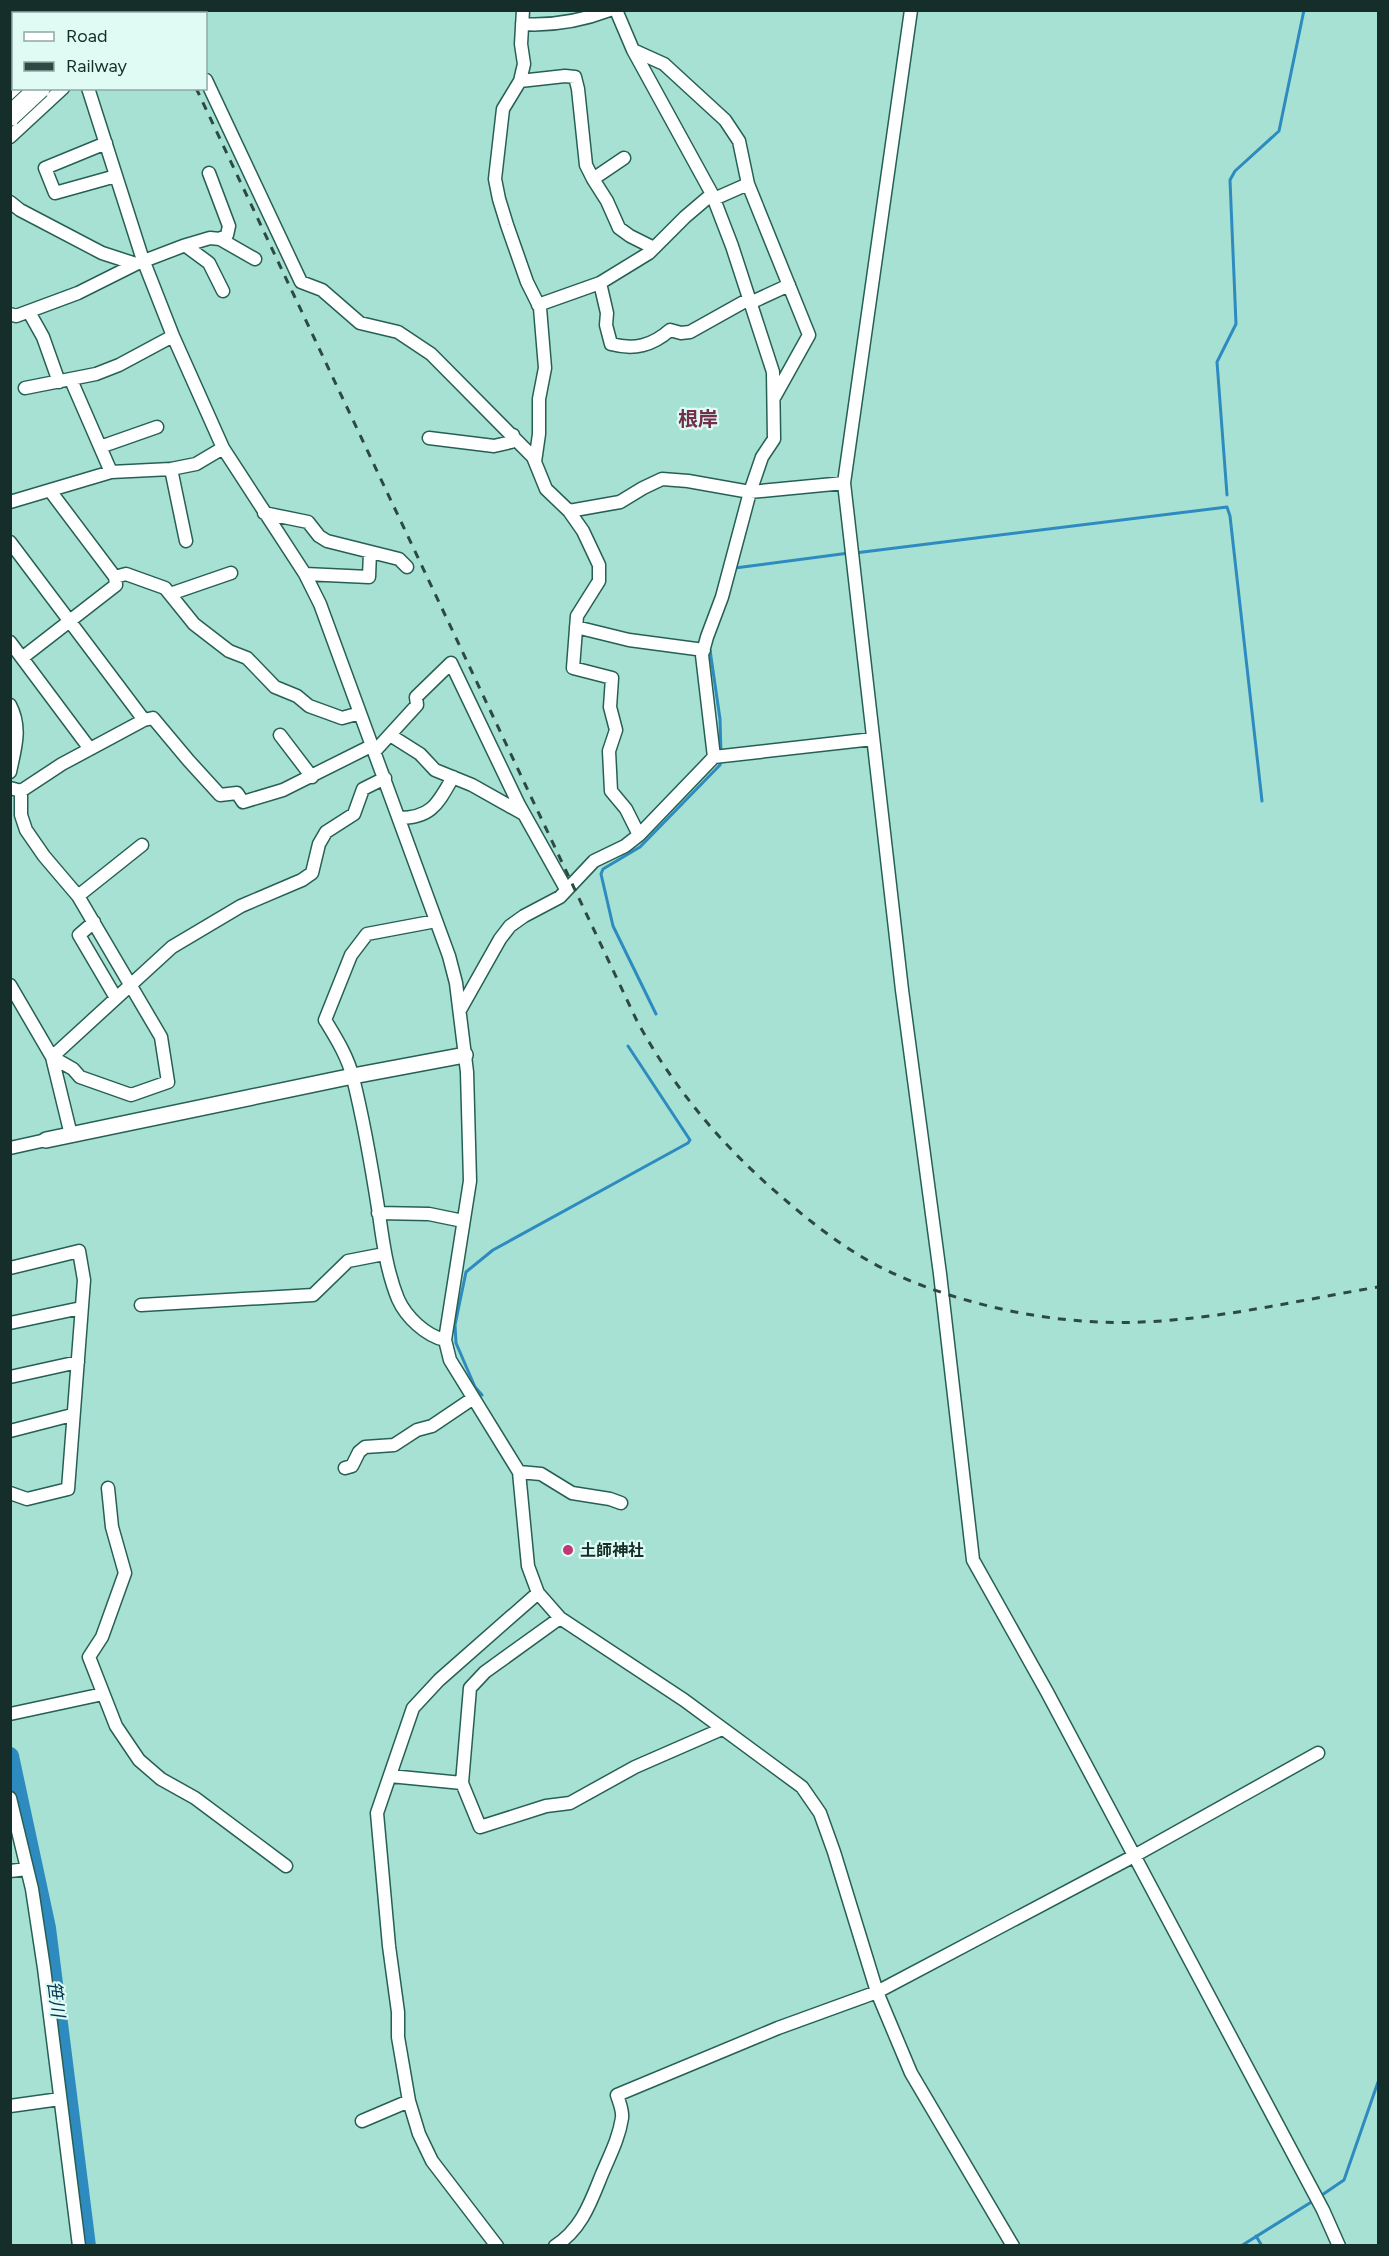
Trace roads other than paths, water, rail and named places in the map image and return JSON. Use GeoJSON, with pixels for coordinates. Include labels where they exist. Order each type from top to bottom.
{"type":"FeatureCollection","features":[{"type":"Feature","properties":{"kind":"highway"},"geometry":{"type":"LineString","coordinates":[[10,116],[38,90]]}},
{"type":"Feature","properties":{"kind":"street"},"geometry":{"type":"LineString","coordinates":[[523,10],[521,44],[524,64],[520,81],[503,109],[495,179],[507,225],[527,282],[540,308],[545,368],[539,399],[539,434],[535,462]]}},
{"type":"Feature","properties":{"kind":"street"},"geometry":{"type":"LineString","coordinates":[[522,24],[541,25],[583,20],[610,10]]}},
{"type":"Feature","properties":{"kind":"street"},"geometry":{"type":"LineString","coordinates":[[616,10],[633,50],[713,197],[765,342],[773,372],[774,439],[762,457],[750,492],[722,597],[704,650],[702,664],[714,758]]}},
{"type":"Feature","properties":{"kind":"street"},"geometry":{"type":"LineString","coordinates":[[911,10],[844,483],[902,990],[940,1274],[973,1560],[1047,1692],[1323,2210],[1339,2246]]}},
{"type":"Feature","properties":{"kind":"street"},"geometry":{"type":"LineString","coordinates":[[633,50],[664,64],[725,120],[739,141],[748,184],[809,335],[775,396]]}},
{"type":"Feature","properties":{"kind":"street"},"geometry":{"type":"LineString","coordinates":[[520,81],[575,77],[586,165],[607,201],[619,228],[654,248]]}},
{"type":"Feature","properties":{"kind":"street"},"geometry":{"type":"LineString","coordinates":[[207,82],[301,282],[322,290],[360,323],[398,332],[431,354],[513,435],[535,462],[546,489],[569,511],[583,531],[599,565],[599,581],[577,616],[573,668],[612,678],[610,707],[616,730],[609,751],[611,791],[626,808],[639,835]]}},
{"type":"Feature","properties":{"kind":"street"},"geometry":{"type":"LineString","coordinates":[[10,137],[61,90]]}},
{"type":"Feature","properties":{"kind":"street"},"geometry":{"type":"LineString","coordinates":[[89,90],[106,142],[140,263],[223,448],[306,574],[320,604],[449,956],[460,1010],[465,1055],[470,1181],[445,1340],[450,1360],[519,1472],[528,1566],[538,1593],[560,1618],[684,1700],[802,1787],[820,1813],[877,1992],[911,2073],[1013,2246]]}},
{"type":"Feature","properties":{"kind":"street"},"geometry":{"type":"LineString","coordinates":[[106,142],[45,168],[55,193],[116,176]]}},
{"type":"Feature","properties":{"kind":"street"},"geometry":{"type":"LineString","coordinates":[[593,179],[624,158]]}},
{"type":"Feature","properties":{"kind":"street"},"geometry":{"type":"LineString","coordinates":[[209,173],[229,226],[227,235],[220,239]]}},
{"type":"Feature","properties":{"kind":"street"},"geometry":{"type":"LineString","coordinates":[[537,305],[600,284],[654,248],[685,217],[713,197],[748,184]]}},
{"type":"Feature","properties":{"kind":"street"},"geometry":{"type":"LineString","coordinates":[[10,202],[20,210],[102,254],[140,263]]}},
{"type":"Feature","properties":{"kind":"street"},"geometry":{"type":"LineString","coordinates":[[10,314],[16,316],[29,312],[78,293],[140,263],[210,238],[220,239],[255,259]]}},
{"type":"Feature","properties":{"kind":"street"},"geometry":{"type":"LineString","coordinates":[[186,246],[209,263],[222,291]]}},
{"type":"Feature","properties":{"kind":"street"},"geometry":{"type":"LineString","coordinates":[[600,284],[611,344],[627,348],[651,343],[670,330],[681,333],[690,332],[749,301],[789,285]]}},
{"type":"Feature","properties":{"kind":"street"},"geometry":{"type":"LineString","coordinates":[[29,312],[111,472]]}},
{"type":"Feature","properties":{"kind":"street"},"geometry":{"type":"LineString","coordinates":[[25,388],[65,381],[119,365],[173,336]]}},
{"type":"Feature","properties":{"kind":"street"},"geometry":{"type":"LineString","coordinates":[[100,447],[156,427]]}},
{"type":"Feature","properties":{"kind":"street"},"geometry":{"type":"LineString","coordinates":[[429,438],[494,446],[511,442],[513,435]]}},
{"type":"Feature","properties":{"kind":"street"},"geometry":{"type":"LineString","coordinates":[[10,502],[51,492],[111,472],[171,469],[196,464],[223,448]]}},
{"type":"Feature","properties":{"kind":"street"},"geometry":{"type":"LineString","coordinates":[[171,469],[186,541]]}},
{"type":"Feature","properties":{"kind":"street"},"geometry":{"type":"LineString","coordinates":[[569,511],[620,501],[662,479],[688,481],[750,492],[844,483]]}},
{"type":"Feature","properties":{"kind":"street"},"geometry":{"type":"LineString","coordinates":[[22,658],[116,585],[115,577],[51,492]]}},
{"type":"Feature","properties":{"kind":"street"},"geometry":{"type":"LineString","coordinates":[[264,513],[308,522],[319,536],[327,541],[399,559],[407,567]]}},
{"type":"Feature","properties":{"kind":"street"},"geometry":{"type":"LineString","coordinates":[[10,542],[144,720]]}},
{"type":"Feature","properties":{"kind":"street"},"geometry":{"type":"LineString","coordinates":[[306,574],[369,576],[370,552]]}},
{"type":"Feature","properties":{"kind":"street"},"geometry":{"type":"LineString","coordinates":[[170,594],[231,573]]}},
{"type":"Feature","properties":{"kind":"street"},"geometry":{"type":"LineString","coordinates":[[115,577],[126,574],[165,588],[194,624],[229,651],[247,658],[275,687],[297,696],[309,706],[342,718],[360,713]]}},
{"type":"Feature","properties":{"kind":"street"},"geometry":{"type":"LineString","coordinates":[[576,627],[629,640],[704,650]]}},
{"type":"Feature","properties":{"kind":"street"},"geometry":{"type":"LineString","coordinates":[[10,642],[90,749]]}},
{"type":"Feature","properties":{"kind":"street"},"geometry":{"type":"LineString","coordinates":[[52,1057],[73,1069],[80,1077],[131,1095],[145,1092],[168,1082],[161,1037],[78,896],[44,856],[26,830],[16,789],[144,720],[153,718],[220,795],[237,793],[243,802],[283,790],[374,748],[390,735],[417,705],[416,698],[452,663],[523,813],[566,889]]}},
{"type":"Feature","properties":{"kind":"street"},"geometry":{"type":"LineString","coordinates":[[10,705],[16,717],[18,733],[10,772]]}},
{"type":"Feature","properties":{"kind":"street"},"geometry":{"type":"LineString","coordinates":[[280,735],[312,777]]}},
{"type":"Feature","properties":{"kind":"street"},"geometry":{"type":"LineString","coordinates":[[390,735],[420,754],[435,770],[472,785],[523,813]]}},
{"type":"Feature","properties":{"kind":"street"},"geometry":{"type":"LineString","coordinates":[[460,1010],[500,939],[510,926],[560,897],[594,861],[625,846],[639,835],[714,758],[873,739]]}},
{"type":"Feature","properties":{"kind":"street"},"geometry":{"type":"LineString","coordinates":[[399,818],[417,818],[436,806],[453,777]]}},
{"type":"Feature","properties":{"kind":"street"},"geometry":{"type":"LineString","coordinates":[[52,1057],[172,947],[241,906],[302,880],[312,873],[319,843],[326,832],[354,814],[363,789],[385,778]]}},
{"type":"Feature","properties":{"kind":"street"},"geometry":{"type":"LineString","coordinates":[[78,896],[142,845]]}},
{"type":"Feature","properties":{"kind":"street"},"geometry":{"type":"LineString","coordinates":[[436,921],[367,934],[351,955],[325,1020],[341,1047],[353,1076],[384,1254],[399,1301],[423,1330],[436,1338],[445,1340]]}},
{"type":"Feature","properties":{"kind":"street"},"geometry":{"type":"LineString","coordinates":[[94,922],[79,935],[116,998]]}},
{"type":"Feature","properties":{"kind":"street"},"geometry":{"type":"LineString","coordinates":[[10,985],[52,1057],[71,1135]]}},
{"type":"Feature","properties":{"kind":"street"},"geometry":{"type":"LineString","coordinates":[[10,1148],[353,1076],[465,1055]]}},
{"type":"Feature","properties":{"kind":"street"},"geometry":{"type":"LineString","coordinates":[[378,1212],[429,1214],[463,1221]]}},
{"type":"Feature","properties":{"kind":"street"},"geometry":{"type":"LineString","coordinates":[[10,1268],[79,1251],[84,1280],[68,1490],[27,1498],[10,1493]]}},
{"type":"Feature","properties":{"kind":"street"},"geometry":{"type":"LineString","coordinates":[[141,1305],[312,1295],[348,1261],[384,1254]]}},
{"type":"Feature","properties":{"kind":"street"},"geometry":{"type":"LineString","coordinates":[[10,1323],[81,1308]]}},
{"type":"Feature","properties":{"kind":"street"},"geometry":{"type":"LineString","coordinates":[[10,1377],[78,1362]]}},
{"type":"Feature","properties":{"kind":"street"},"geometry":{"type":"LineString","coordinates":[[345,1468],[352,1466],[359,1452],[365,1447],[394,1445],[417,1430],[432,1426],[472,1399]]}},
{"type":"Feature","properties":{"kind":"street"},"geometry":{"type":"LineString","coordinates":[[10,1431],[72,1415]]}},
{"type":"Feature","properties":{"kind":"street"},"geometry":{"type":"LineString","coordinates":[[519,1472],[541,1474],[572,1493],[621,1503]]}},
{"type":"Feature","properties":{"kind":"street"},"geometry":{"type":"LineString","coordinates":[[108,1488],[112,1527],[125,1573],[102,1637],[89,1657],[117,1726],[140,1760],[161,1779],[195,1798],[286,1866]]}},
{"type":"Feature","properties":{"kind":"street"},"geometry":{"type":"LineString","coordinates":[[497,2246],[432,2161],[419,2134],[409,2101],[398,2037],[398,2012],[389,1946],[377,1813],[413,1708],[423,1695],[538,1593]]}},
{"type":"Feature","properties":{"kind":"street"},"geometry":{"type":"LineString","coordinates":[[560,1618],[485,1672],[470,1688],[462,1783],[480,1827],[546,1806],[570,1803],[635,1767],[722,1729]]}},
{"type":"Feature","properties":{"kind":"street"},"geometry":{"type":"LineString","coordinates":[[10,1714],[103,1694]]}},
{"type":"Feature","properties":{"kind":"street"},"geometry":{"type":"LineString","coordinates":[[555,2246],[582,2220],[590,2207],[601,2175],[616,2144],[623,2115],[617,2095],[778,2028],[877,1992],[1134,1856],[1318,1753]]}},
{"type":"Feature","properties":{"kind":"street"},"geometry":{"type":"LineString","coordinates":[[390,1776],[462,1783]]}},
{"type":"Feature","properties":{"kind":"street"},"geometry":{"type":"LineString","coordinates":[[10,1798],[27,1869],[44,1968],[79,2246]]}},
{"type":"Feature","properties":{"kind":"street"},"geometry":{"type":"LineString","coordinates":[[10,1871],[27,1869]]}},
{"type":"Feature","properties":{"kind":"street"},"geometry":{"type":"LineString","coordinates":[[10,2106],[60,2099]]}},
{"type":"Feature","properties":{"kind":"street"},"geometry":{"type":"LineString","coordinates":[[362,2121],[409,2101]]}},
{"type":"Feature","properties":{"kind":"waterway"},"geometry":{"type":"LineString","coordinates":[[1227,495],[1217,362],[1236,324],[1230,180],[1235,171],[1279,131],[1304,10]]}},
{"type":"Feature","properties":{"kind":"waterway"},"geometry":{"type":"LineString","coordinates":[[855,553],[1227,507],[1230,516],[1262,801]]}},
{"type":"Feature","properties":{"kind":"waterway"},"geometry":{"type":"LineString","coordinates":[[727,599],[735,568],[849,553]]}},
{"type":"Feature","properties":{"kind":"waterway"},"geometry":{"type":"LineString","coordinates":[[710,650],[720,719],[721,754]]}},
{"type":"Feature","properties":{"kind":"waterway"},"geometry":{"type":"LineString","coordinates":[[656,1014],[613,926],[601,874],[603,869],[640,847],[720,765],[721,760]]}},
{"type":"Feature","properties":{"kind":"waterway"},"geometry":{"type":"LineString","coordinates":[[482,1395],[475,1387],[456,1343],[455,1325],[466,1272],[493,1250],[690,1140],[628,1046]]}},
{"type":"Feature","properties":{"kind":"waterway","name":"笹川"},"geometry":{"type":"LineString","coordinates":[[10,1756],[47,1928],[87,2246]]}},
{"type":"Feature","properties":{"kind":"waterway"},"geometry":{"type":"LineString","coordinates":[[1319,2197],[1344,2180],[1378,2082]]}},
{"type":"Feature","properties":{"kind":"waterway"},"geometry":{"type":"LineString","coordinates":[[1241,2246],[1313,2201]]}},
{"type":"Feature","properties":{"kind":"waterway"},"geometry":{"type":"LineString","coordinates":[[1256,2236],[1262,2246]]}},
{"type":"Feature","properties":{"kind":"railway"},"geometry":{"type":"LineString","coordinates":[[197,90],[637,1021],[684,1094],[740,1159],[807,1218],[872,1263],[915,1283],[946,1294],[1011,1311],[1077,1321],[1141,1322],[1231,1313],[1378,1287]]}},
{"type":"Feature","properties":{"kind":"place","name":"土師神社"},"geometry":{"type":"Point","coordinates":[568,1550]}},
{"type":"Feature","properties":{"kind":"district","name":"根岸"},"geometry":{"type":"Point","coordinates":[698,419]}}]}
